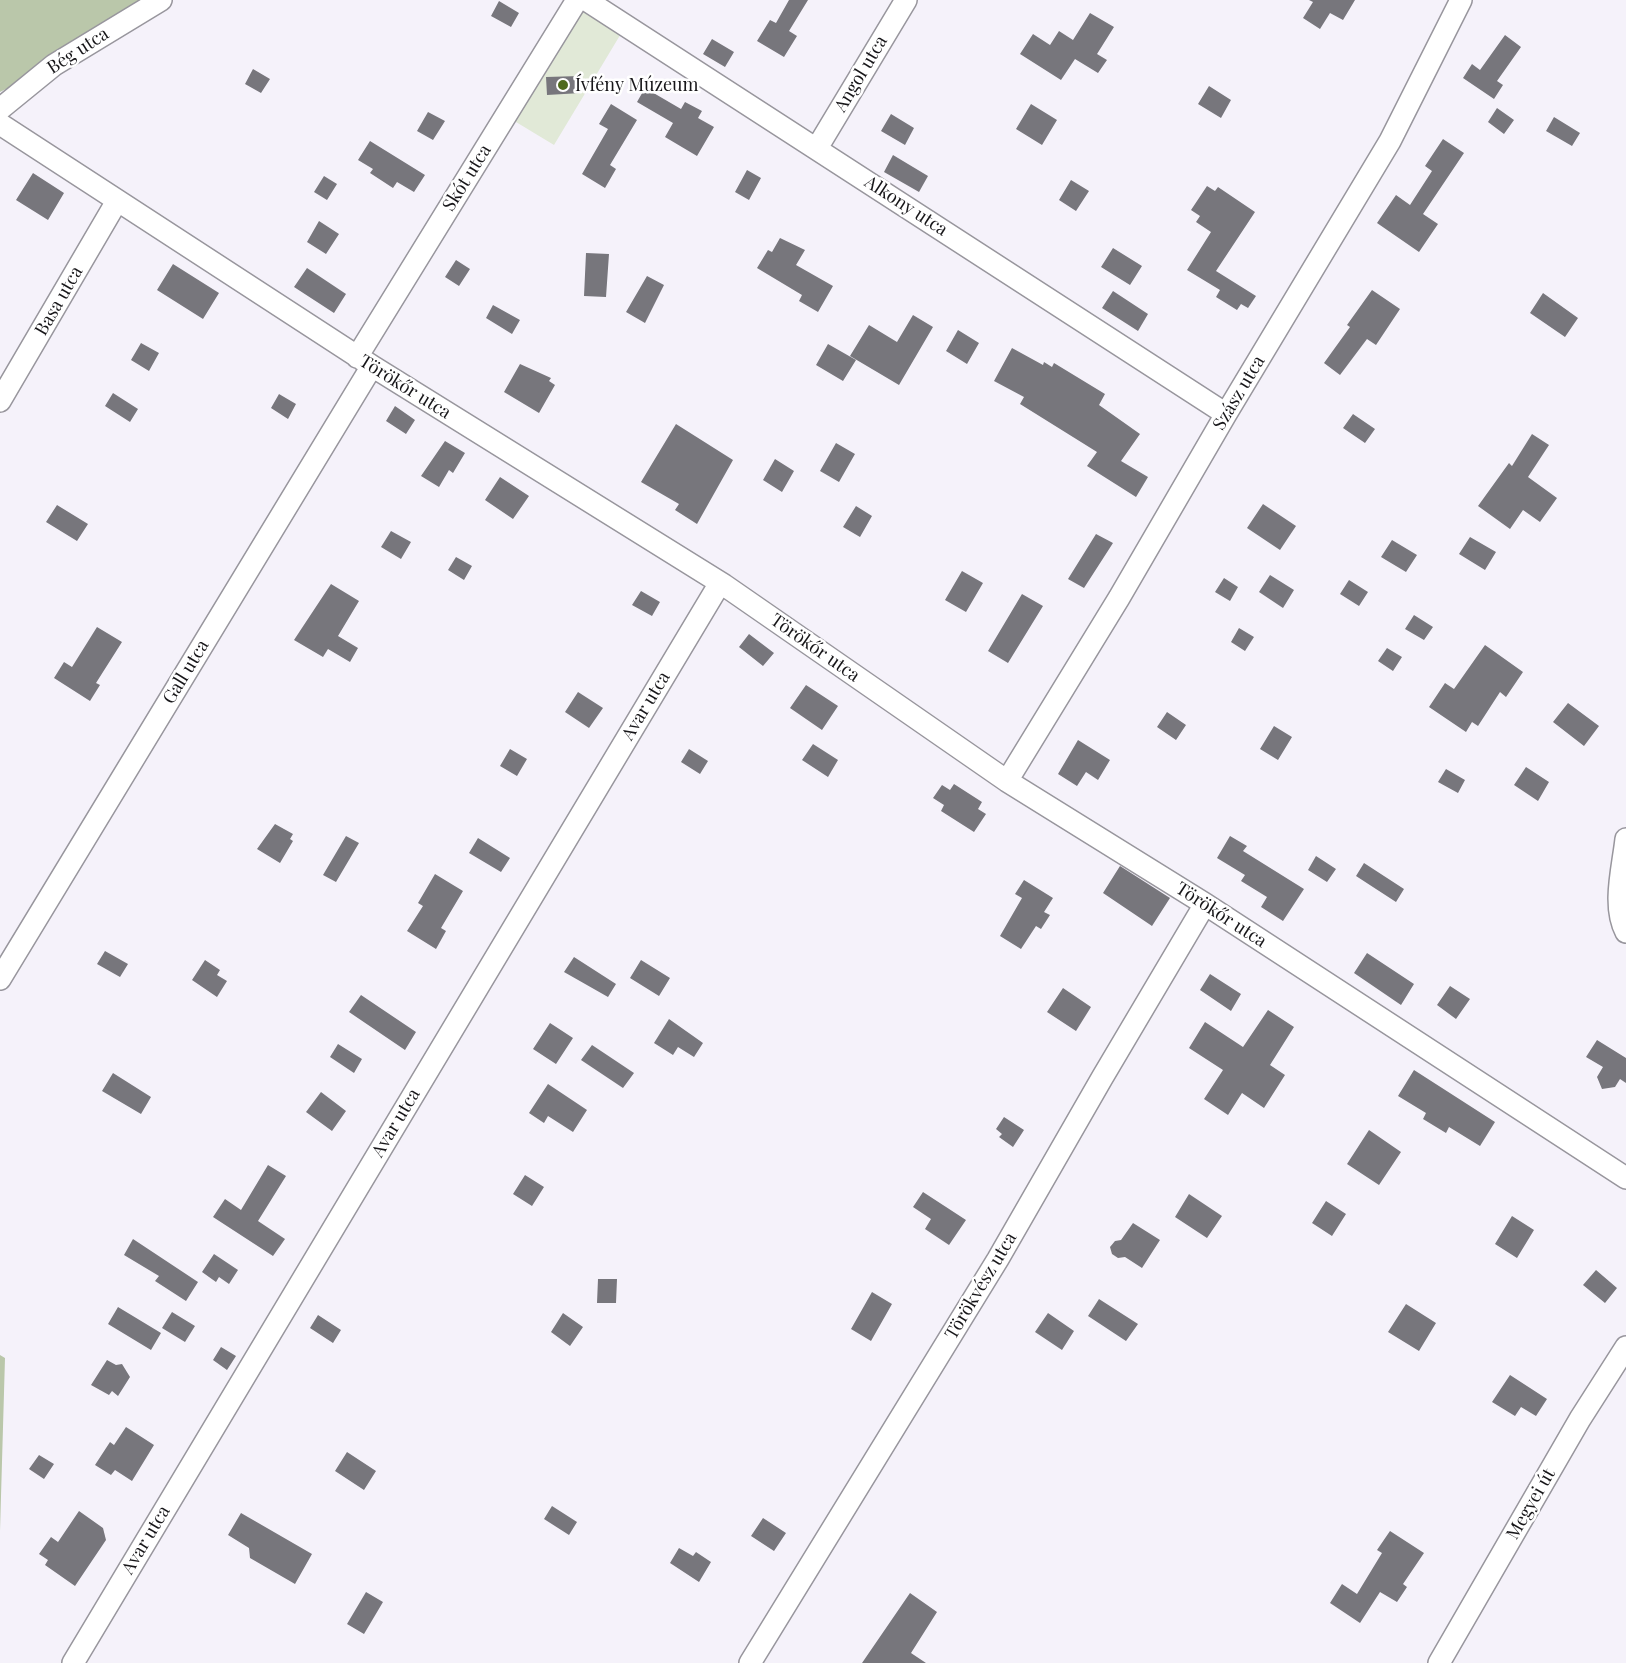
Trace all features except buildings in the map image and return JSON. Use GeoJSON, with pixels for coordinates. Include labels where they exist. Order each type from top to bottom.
{"type":"FeatureCollection","features":[{"type":"Feature","properties":{"kind":"street","name":"Bég utca"},"geometry":{"type":"LineString","coordinates":[[0,109],[54,64],[161,0]]}},
{"type":"Feature","properties":{"kind":"street","name":"Skót utca"},"geometry":{"type":"LineString","coordinates":[[365,361],[577,0]]}},
{"type":"Feature","properties":{"kind":"street","name":"Alkony utca"},"geometry":{"type":"LineString","coordinates":[[586,0],[1226,414]]}},
{"type":"Feature","properties":{"kind":"street","name":"Angol utca"},"geometry":{"type":"LineString","coordinates":[[817,148],[906,0]]}},
{"type":"Feature","properties":{"kind":"street","name":"Szász utca"},"geometry":{"type":"LineString","coordinates":[[1006,781],[1119,598],[1226,414],[1390,141],[1461,0]]}},
{"type":"Feature","properties":{"kind":"street","name":"Törökőr utca"},"geometry":{"type":"LineString","coordinates":[[0,124],[365,361],[720,583],[1006,781],[1206,904],[1626,1178]]}},
{"type":"Feature","properties":{"kind":"street","name":"Basa utca"},"geometry":{"type":"LineString","coordinates":[[0,401],[117,201]]}},
{"type":"Feature","properties":{"kind":"street","name":"Gall utca"},"geometry":{"type":"LineString","coordinates":[[0,979],[365,361]]}},
{"type":"Feature","properties":{"kind":"street","name":"Avar utca"},"geometry":{"type":"LineString","coordinates":[[73,1663],[720,583]]}},
{"type":"Feature","properties":{"kind":"street"},"geometry":{"type":"LineString","coordinates":[[1626,839],[1620,905],[1621,918],[1626,932]]}},
{"type":"Feature","properties":{"kind":"street","name":"Törökvész utca"},"geometry":{"type":"LineString","coordinates":[[750,1663],[998,1259],[1206,904]]}},
{"type":"Feature","properties":{"kind":"street","name":"Megyei út"},"geometry":{"type":"LineString","coordinates":[[1439,1663],[1580,1419],[1626,1347]]}},
{"type":"Feature","properties":{"kind":"green space"},"geometry":{"type":"Polygon","coordinates":[[[0,0],[161,0],[54,65],[0,92],[0,0]]]}},
{"type":"Feature","properties":{"kind":"green space"},"geometry":{"type":"Polygon","coordinates":[[[586,9],[622,32],[554,145],[511,119],[578,12],[586,9]]]}},
{"type":"Feature","properties":{"kind":"green space"},"geometry":{"type":"Polygon","coordinates":[[[0,1355],[5,1358],[0,1531],[0,1355]]]}},
{"type":"Feature","properties":{"kind":"place","name":"Ívfény Múzeum"},"geometry":{"type":"Point","coordinates":[563,85]}}]}
